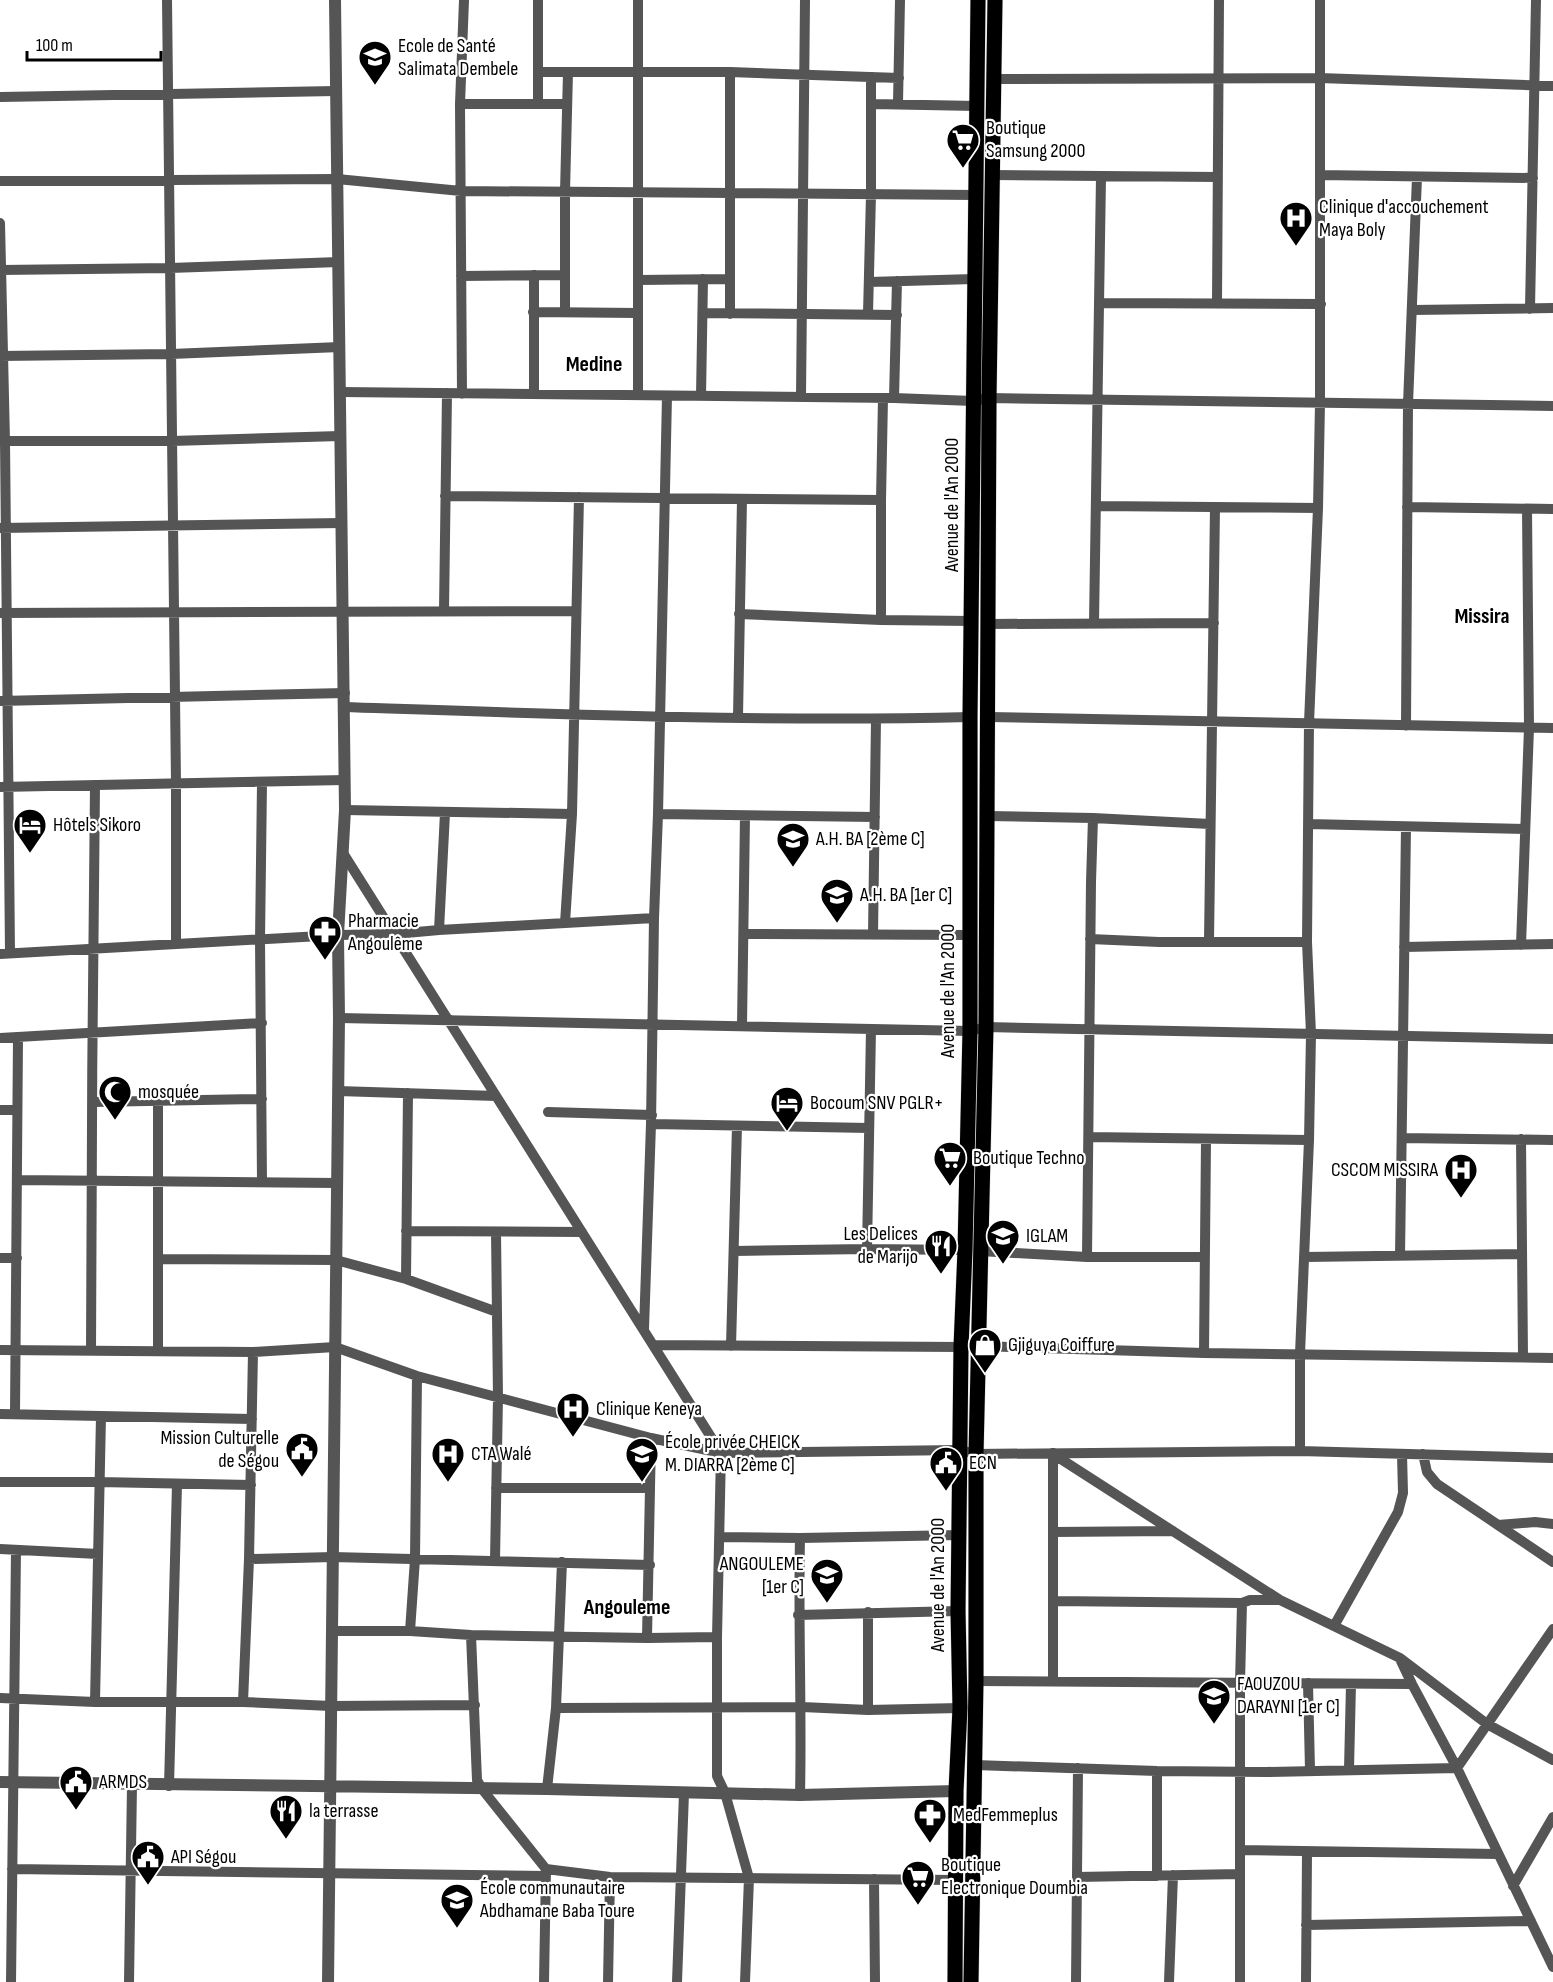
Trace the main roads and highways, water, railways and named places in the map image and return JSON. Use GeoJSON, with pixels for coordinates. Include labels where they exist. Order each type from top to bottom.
{"type":"FeatureCollection","features":[{"type":"Feature","properties":{"kind":"main road","name":"Avenue de l'An 2000"},"geometry":{"type":"LineString","coordinates":[[971,1982],[979,1346],[973,1251],[970,1031],[970,717],[978,0]]}},
{"type":"Feature","properties":{"kind":"main road","name":"Avenue de l'An 2000"},"geometry":{"type":"LineString","coordinates":[[955,1982],[956,1791],[960,1708],[958,1611],[961,1347],[973,1251],[986,1027],[989,398],[995,0]]}},
{"type":"Feature","properties":{"kind":"place","name":"Ecole de Santé Salimata Dembele"},"geometry":{"type":"Point","coordinates":[375,86]}},
{"type":"Feature","properties":{"kind":"place","name":"Boutique Samsung 2000"},"geometry":{"type":"Point","coordinates":[963,169]}},
{"type":"Feature","properties":{"kind":"place","name":"Clinique d'accouchement Maya Boly"},"geometry":{"type":"Point","coordinates":[1296,247]}},
{"type":"Feature","properties":{"kind":"place","name":"Hôtels Sikoro"},"geometry":{"type":"Point","coordinates":[30,854]}},
{"type":"Feature","properties":{"kind":"place","name":"A.H. BA [2ème C]"},"geometry":{"type":"Point","coordinates":[793,868]}},
{"type":"Feature","properties":{"kind":"place","name":"A.H. BA [1er C]"},"geometry":{"type":"Point","coordinates":[837,924]}},
{"type":"Feature","properties":{"kind":"place","name":"Pharmacie Angoulême"},"geometry":{"type":"Point","coordinates":[325,961]}},
{"type":"Feature","properties":{"kind":"place","name":"mosquée"},"geometry":{"type":"Point","coordinates":[115,1121]}},
{"type":"Feature","properties":{"kind":"place","name":"Bocoum SNV PGLR+"},"geometry":{"type":"Point","coordinates":[787,1132]}},
{"type":"Feature","properties":{"kind":"place","name":"Boutique Techno"},"geometry":{"type":"Point","coordinates":[950,1187]}},
{"type":"Feature","properties":{"kind":"place","name":"CSCOM MISSIRA"},"geometry":{"type":"Point","coordinates":[1461,1199]}},
{"type":"Feature","properties":{"kind":"place","name":"IGLAM"},"geometry":{"type":"Point","coordinates":[1003,1265]}},
{"type":"Feature","properties":{"kind":"place","name":"Les Delices de Marijo"},"geometry":{"type":"Point","coordinates":[941,1275]}},
{"type":"Feature","properties":{"kind":"place","name":"Gjiguya Coiffure"},"geometry":{"type":"Point","coordinates":[985,1374]}},
{"type":"Feature","properties":{"kind":"place","name":"Clinique Keneya"},"geometry":{"type":"Point","coordinates":[573,1438]}},
{"type":"Feature","properties":{"kind":"place","name":"Mission Culturelle de Ségou"},"geometry":{"type":"Point","coordinates":[302,1478]}},
{"type":"Feature","properties":{"kind":"place","name":"CTA Walé"},"geometry":{"type":"Point","coordinates":[448,1483]}},
{"type":"Feature","properties":{"kind":"place","name":"École privée CHEICK M. DIARRA [2ème C]"},"geometry":{"type":"Point","coordinates":[642,1483]}},
{"type":"Feature","properties":{"kind":"place","name":"ECN"},"geometry":{"type":"Point","coordinates":[946,1492]}},
{"type":"Feature","properties":{"kind":"place","name":"ANGOULEME [1er C]"},"geometry":{"type":"Point","coordinates":[827,1604]}},
{"type":"Feature","properties":{"kind":"place","name":"FAOUZOU DARAYNI [1er C]"},"geometry":{"type":"Point","coordinates":[1214,1725]}},
{"type":"Feature","properties":{"kind":"place","name":"ARMDS"},"geometry":{"type":"Point","coordinates":[76,1811]}},
{"type":"Feature","properties":{"kind":"place","name":"la terrasse"},"geometry":{"type":"Point","coordinates":[286,1840]}},
{"type":"Feature","properties":{"kind":"place","name":"MedFemmeplus"},"geometry":{"type":"Point","coordinates":[930,1844]}},
{"type":"Feature","properties":{"kind":"place","name":"API Ségou"},"geometry":{"type":"Point","coordinates":[148,1886]}},
{"type":"Feature","properties":{"kind":"place","name":"Boutique Electronique Doumbia"},"geometry":{"type":"Point","coordinates":[918,1906]}},
{"type":"Feature","properties":{"kind":"place","name":"École communautaire Abdhamane Baba Toure"},"geometry":{"type":"Point","coordinates":[457,1929]}},
{"type":"Feature","properties":{"kind":"district","name":"Medine"},"geometry":{"type":"Point","coordinates":[594,364]}},
{"type":"Feature","properties":{"kind":"district","name":"Missira"},"geometry":{"type":"Point","coordinates":[1482,616]}},
{"type":"Feature","properties":{"kind":"district","name":"Angouleme"},"geometry":{"type":"Point","coordinates":[627,1607]}}]}
